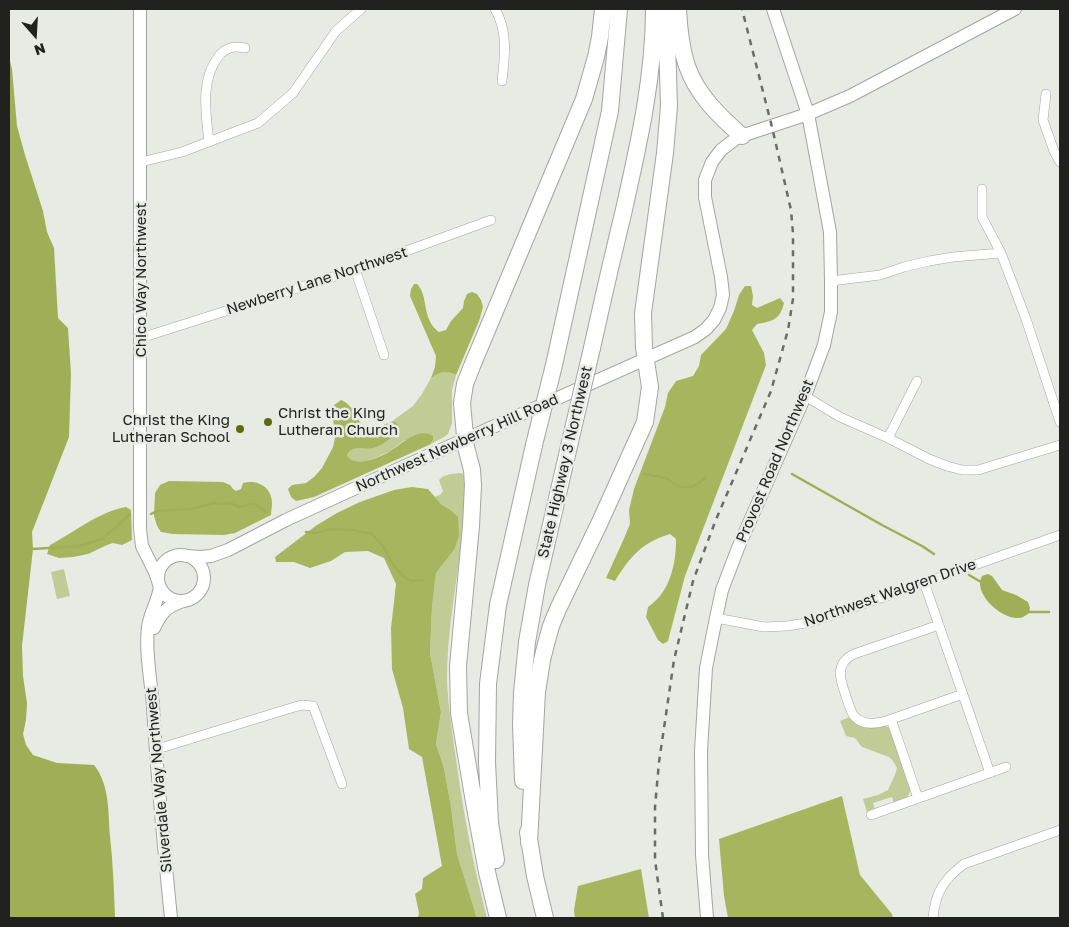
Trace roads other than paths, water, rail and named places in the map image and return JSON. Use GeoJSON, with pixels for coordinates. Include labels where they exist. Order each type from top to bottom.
{"type":"FeatureCollection","features":[{"type":"Feature","properties":{"kind":"highway"},"geometry":{"type":"LineString","coordinates":[[498,918],[485,863],[459,713],[458,666],[473,485],[472,470],[465,440],[462,403],[465,384],[472,366],[584,99],[596,57],[602,9]]}},
{"type":"Feature","properties":{"kind":"highway"},"geometry":{"type":"LineString","coordinates":[[508,918],[490,823],[486,753],[488,684],[498,606],[610,111],[620,9]]}},
{"type":"Feature","properties":{"kind":"highway","name":"State Highway 3 Northwest"},"geometry":{"type":"LineString","coordinates":[[545,918],[529,843],[523,784],[521,724],[525,663],[534,603],[642,125],[653,50],[654,9]]}},
{"type":"Feature","properties":{"kind":"highway"},"geometry":{"type":"LineString","coordinates":[[529,843],[536,700],[542,660],[551,626],[646,422],[650,387],[643,335],[643,313],[668,130],[669,83],[666,9]]}},
{"type":"Feature","properties":{"kind":"highway"},"geometry":{"type":"LineString","coordinates":[[678,9],[682,46],[687,67],[696,86],[709,104],[742,136]]}},
{"type":"Feature","properties":{"kind":"main road","name":"Chico Way Northwest"},"geometry":{"type":"LineString","coordinates":[[140,9],[140,529],[141,542],[159,584]]}},
{"type":"Feature","properties":{"kind":"main road","name":"Provost Road Northwest"},"geometry":{"type":"LineString","coordinates":[[707,918],[702,855],[701,751],[706,668],[716,618],[722,590],[738,548],[805,396],[824,345],[831,312],[830,232],[808,114],[773,9]]}},
{"type":"Feature","properties":{"kind":"main road","name":"Northwest Newberry Hill Road"},"geometry":{"type":"LineString","coordinates":[[180,556],[211,556],[228,550],[286,520],[696,337],[710,326],[722,300],[722,284],[705,197],[704,180],[709,167],[718,154],[730,143],[742,136],[808,114],[859,92],[1015,9]]}},
{"type":"Feature","properties":{"kind":"main road"},"geometry":{"type":"LineString","coordinates":[[144,550],[158,558],[166,559],[180,556],[193,558],[200,565],[204,574],[202,590],[197,596],[183,602],[169,598],[163,593],[159,584],[159,574],[162,565],[167,560],[180,556]]}},
{"type":"Feature","properties":{"kind":"main road","name":"Northwest Newberry Hill Road"},"geometry":{"type":"LineString","coordinates":[[204,583],[207,572],[228,550]]}},
{"type":"Feature","properties":{"kind":"main road","name":"Silverdale Way Northwest"},"geometry":{"type":"LineString","coordinates":[[159,584],[158,595],[148,625],[147,659],[171,918]]}},
{"type":"Feature","properties":{"kind":"main road","name":"Silverdale Way Northwest"},"geometry":{"type":"LineString","coordinates":[[147,641],[161,614],[172,606],[183,602]]}},
{"type":"Feature","properties":{"kind":"street"},"geometry":{"type":"LineString","coordinates":[[141,162],[182,152],[258,123],[293,93],[336,31],[361,9]]}},
{"type":"Feature","properties":{"kind":"street"},"geometry":{"type":"LineString","coordinates":[[495,9],[505,37],[505,61],[502,81]]}},
{"type":"Feature","properties":{"kind":"street"},"geometry":{"type":"LineString","coordinates":[[209,142],[205,108],[207,80],[214,62],[222,52],[231,47],[245,48]]}},
{"type":"Feature","properties":{"kind":"street"},"geometry":{"type":"LineString","coordinates":[[1046,94],[1044,120],[1054,152],[1060,162]]}},
{"type":"Feature","properties":{"kind":"street"},"geometry":{"type":"LineString","coordinates":[[982,189],[982,217],[1001,253],[1026,318],[1060,422]]}},
{"type":"Feature","properties":{"kind":"street","name":"Newberry Lane Northwest"},"geometry":{"type":"LineString","coordinates":[[141,338],[356,269],[491,220]]}},
{"type":"Feature","properties":{"kind":"street"},"geometry":{"type":"LineString","coordinates":[[831,281],[880,275],[904,266],[953,257],[1001,253]]}},
{"type":"Feature","properties":{"kind":"street"},"geometry":{"type":"LineString","coordinates":[[356,269],[384,355]]}},
{"type":"Feature","properties":{"kind":"street"},"geometry":{"type":"LineString","coordinates":[[888,438],[917,381]]}},
{"type":"Feature","properties":{"kind":"street"},"geometry":{"type":"LineString","coordinates":[[805,396],[840,416],[929,459],[962,470],[978,470],[1060,445]]}},
{"type":"Feature","properties":{"kind":"street","name":"Northwest Walgren Drive"},"geometry":{"type":"LineString","coordinates":[[716,618],[764,627],[800,624],[836,614],[1060,535]]}},
{"type":"Feature","properties":{"kind":"street"},"geometry":{"type":"LineString","coordinates":[[924,582],[990,773]]}},
{"type":"Feature","properties":{"kind":"street"},"geometry":{"type":"LineString","coordinates":[[939,624],[850,656],[844,662],[840,672],[851,710],[855,717],[869,724],[875,724],[963,694]]}},
{"type":"Feature","properties":{"kind":"street"},"geometry":{"type":"LineString","coordinates":[[155,748],[164,747],[301,705],[313,706],[342,784]]}},
{"type":"Feature","properties":{"kind":"street"},"geometry":{"type":"LineString","coordinates":[[890,719],[918,798]]}},
{"type":"Feature","properties":{"kind":"street"},"geometry":{"type":"LineString","coordinates":[[871,814],[1006,767]]}},
{"type":"Feature","properties":{"kind":"street"},"geometry":{"type":"LineString","coordinates":[[933,918],[936,897],[941,887],[964,864],[1060,830]]}},
{"type":"Feature","properties":{"kind":"waterway"},"geometry":{"type":"LineString","coordinates":[[645,474],[666,478],[680,487],[692,487],[706,478]]}},
{"type":"Feature","properties":{"kind":"waterway"},"geometry":{"type":"LineString","coordinates":[[792,474],[934,554]]}},
{"type":"Feature","properties":{"kind":"waterway"},"geometry":{"type":"LineString","coordinates":[[151,514],[157,511],[191,509],[214,503],[229,503],[240,507],[255,504],[266,512]]}},
{"type":"Feature","properties":{"kind":"waterway"},"geometry":{"type":"LineString","coordinates":[[33,549],[79,546],[102,539],[130,514]]}},
{"type":"Feature","properties":{"kind":"waterway"},"geometry":{"type":"LineString","coordinates":[[306,532],[316,533],[331,529],[353,530],[372,534],[383,546],[393,565],[403,576],[411,581],[423,580]]}},
{"type":"Feature","properties":{"kind":"waterway"},"geometry":{"type":"LineString","coordinates":[[969,575],[981,582]]}},
{"type":"Feature","properties":{"kind":"waterway"},"geometry":{"type":"LineString","coordinates":[[1027,612],[1049,612]]}},
{"type":"Feature","properties":{"kind":"railway"},"geometry":{"type":"LineString","coordinates":[[663,918],[655,860],[655,807],[659,762],[674,660],[693,581],[715,522],[771,391],[788,330],[793,299],[791,210],[742,9]]}},
{"type":"Feature","properties":{"kind":"place","name":"Christ the King Lutheran Church"},"geometry":{"type":"Point","coordinates":[268,422]}},
{"type":"Feature","properties":{"kind":"place","name":"Christ the King Lutheran School"},"geometry":{"type":"Point","coordinates":[240,429]}}]}
